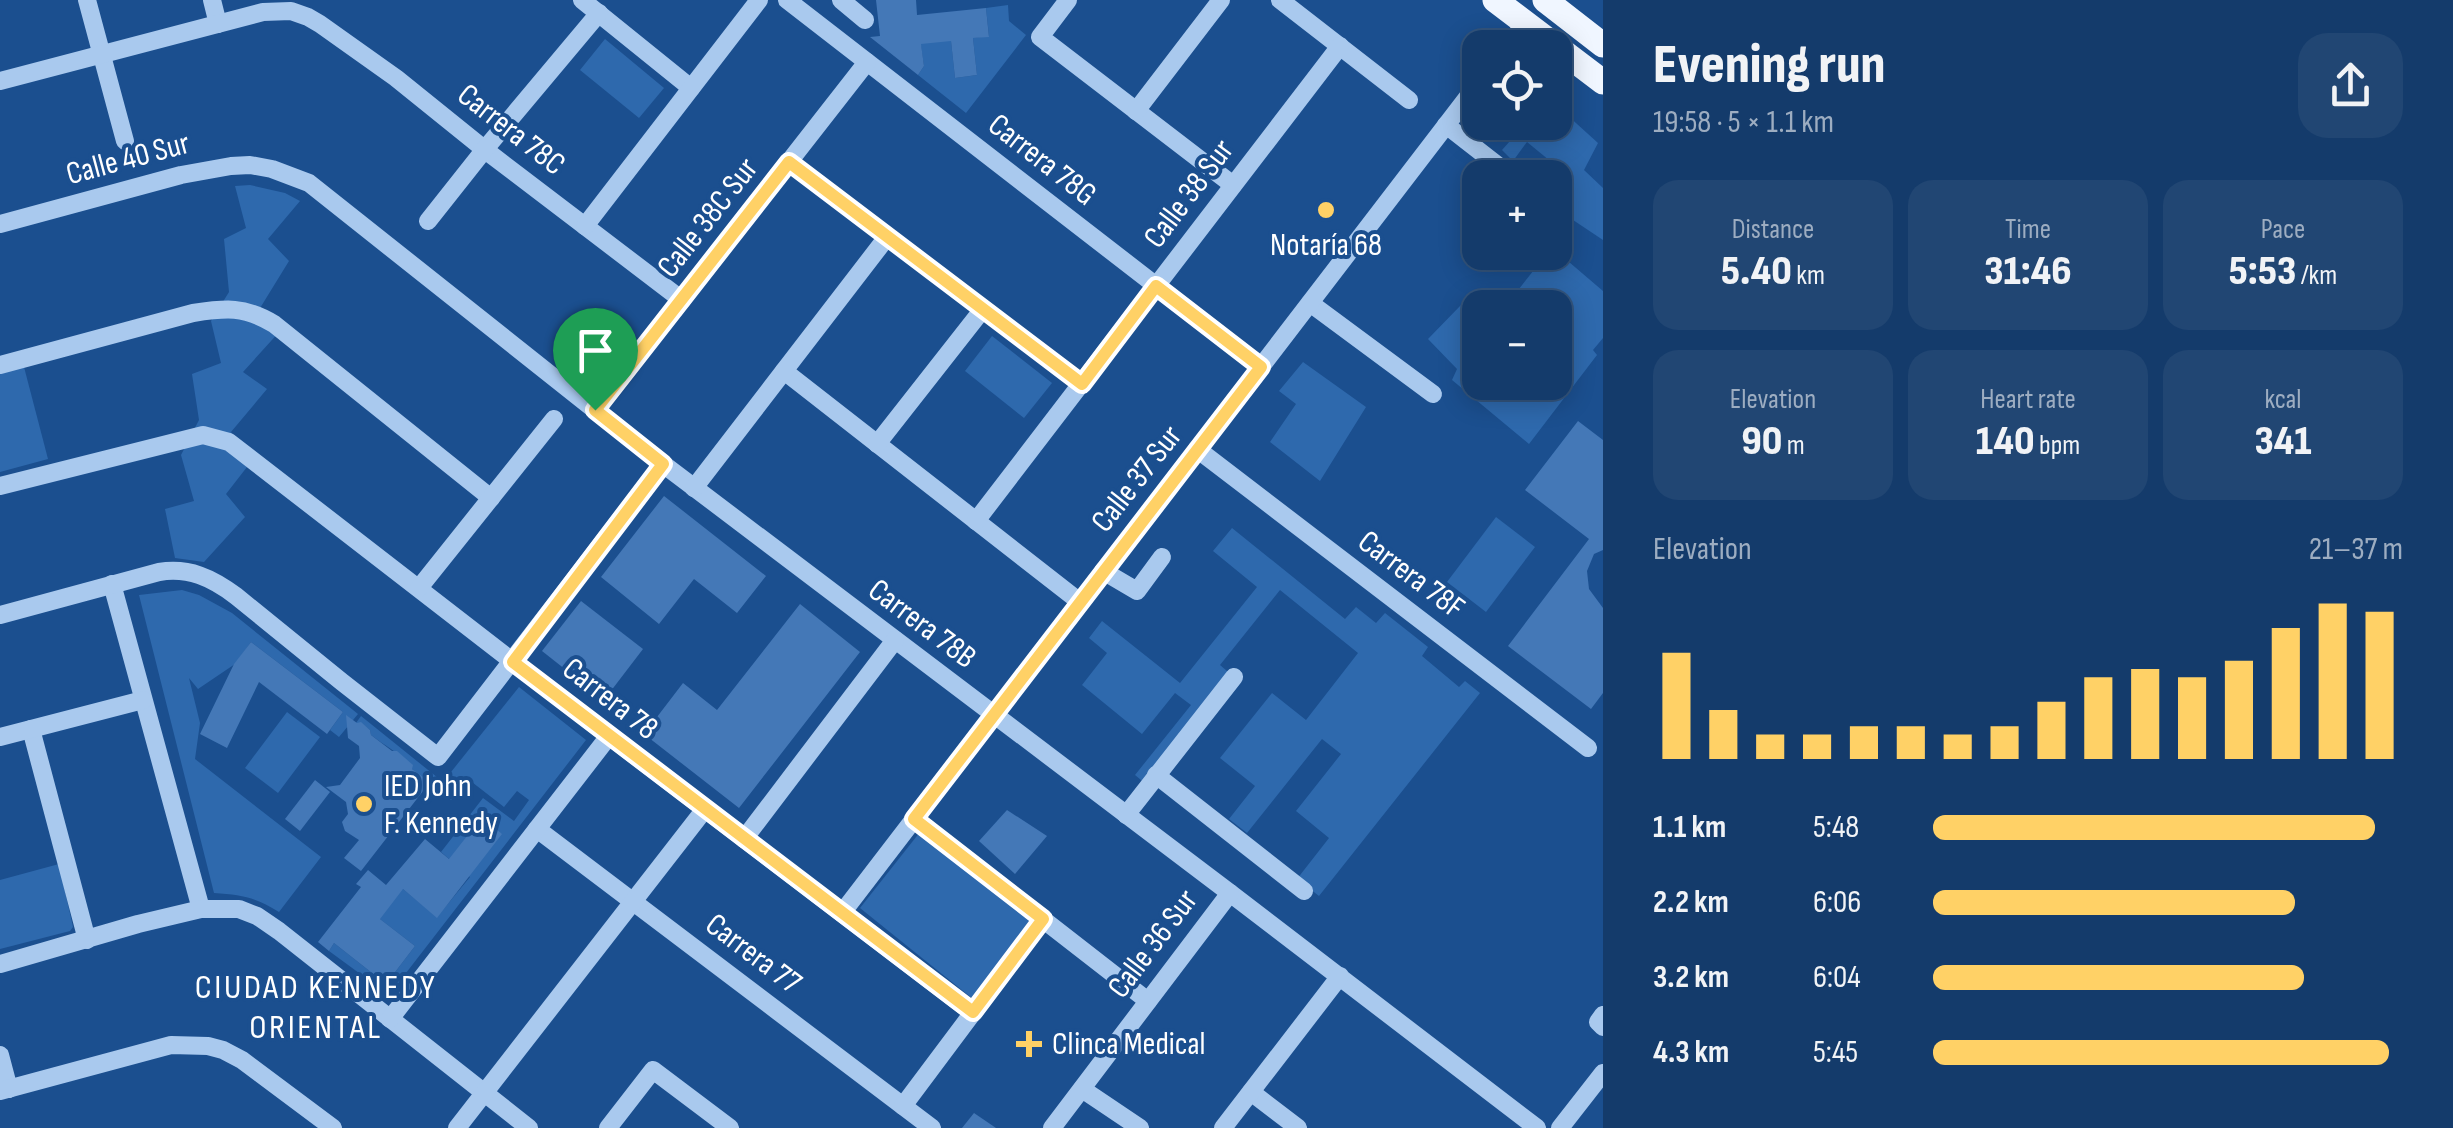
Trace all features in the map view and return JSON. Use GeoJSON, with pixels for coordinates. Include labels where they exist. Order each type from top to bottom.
{"type":"FeatureCollection","features":[{"type":"Feature","properties":{"kind":"main road"},"geometry":{"type":"LineString","coordinates":[[1495,0],[1527,12],[1603,82]]}},
{"type":"Feature","properties":{"kind":"main road"},"geometry":{"type":"LineString","coordinates":[[1545,0],[1603,45]]}},
{"type":"Feature","properties":{"kind":"street"},"geometry":{"type":"LineString","coordinates":[[87,0],[125,141]]}},
{"type":"Feature","properties":{"kind":"street"},"geometry":{"type":"LineString","coordinates":[[0,80],[218,24],[212,0]]}},
{"type":"Feature","properties":{"kind":"street"},"geometry":{"type":"LineString","coordinates":[[582,0],[692,88]]}},
{"type":"Feature","properties":{"kind":"street"},"geometry":{"type":"LineString","coordinates":[[585,226],[759,0]]}},
{"type":"Feature","properties":{"kind":"street","name":"Carrera 78G"},"geometry":{"type":"LineString","coordinates":[[787,0],[1261,367]]}},
{"type":"Feature","properties":{"kind":"street"},"geometry":{"type":"LineString","coordinates":[[816,23],[837,0],[865,20]]}},
{"type":"Feature","properties":{"kind":"street"},"geometry":{"type":"LineString","coordinates":[[1068,0],[1040,37],[1234,185]]}},
{"type":"Feature","properties":{"kind":"street"},"geometry":{"type":"LineString","coordinates":[[1136,111],[1221,0]]}},
{"type":"Feature","properties":{"kind":"street"},"geometry":{"type":"LineString","coordinates":[[1280,0],[1409,100]]}},
{"type":"Feature","properties":{"kind":"street","name":"Carrera 78C"},"geometry":{"type":"LineString","coordinates":[[218,24],[281,10],[320,24],[396,78],[682,300]]}},
{"type":"Feature","properties":{"kind":"street"},"geometry":{"type":"LineString","coordinates":[[428,221],[599,13]]}},
{"type":"Feature","properties":{"kind":"street","name":"Calle 38 Sur"},"geometry":{"type":"LineString","coordinates":[[976,521],[1340,46]]}},
{"type":"Feature","properties":{"kind":"street","name":"Calle 38C Sur"},"geometry":{"type":"LineString","coordinates":[[595,410],[867,62]]}},
{"type":"Feature","properties":{"kind":"street","name":"Calle 37 Sur"},"geometry":{"type":"LineString","coordinates":[[842,913],[1462,105]]}},
{"type":"Feature","properties":{"kind":"street"},"geometry":{"type":"LineString","coordinates":[[1446,126],[1490,160]]}},
{"type":"Feature","properties":{"kind":"street"},"geometry":{"type":"LineString","coordinates":[[789,162],[1082,384]]}},
{"type":"Feature","properties":{"kind":"street","name":"Calle 40 Sur"},"geometry":{"type":"LineString","coordinates":[[0,224],[208,169],[250,165],[272,169]]}},
{"type":"Feature","properties":{"kind":"street","name":"Carrera 78B"},"geometry":{"type":"LineString","coordinates":[[272,169],[298,176],[322,190],[663,464],[1340,976],[1531,1126]]}},
{"type":"Feature","properties":{"kind":"street"},"geometry":{"type":"LineString","coordinates":[[694,488],[888,237]]}},
{"type":"Feature","properties":{"kind":"street"},"geometry":{"type":"LineString","coordinates":[[1310,302],[1433,394]]}},
{"type":"Feature","properties":{"kind":"street"},"geometry":{"type":"LineString","coordinates":[[0,364],[193,313],[239,309],[274,324],[491,498]]}},
{"type":"Feature","properties":{"kind":"street"},"geometry":{"type":"LineString","coordinates":[[877,444],[983,309]]}},
{"type":"Feature","properties":{"kind":"street"},"geometry":{"type":"LineString","coordinates":[[784,371],[1080,602]]}},
{"type":"Feature","properties":{"kind":"street"},"geometry":{"type":"LineString","coordinates":[[419,588],[554,419]]}},
{"type":"Feature","properties":{"kind":"street","name":"Carrera 78"},"geometry":{"type":"LineString","coordinates":[[0,486],[186,439],[210,436],[229,442],[973,1012]]}},
{"type":"Feature","properties":{"kind":"street","name":"Carrera 78F"},"geometry":{"type":"LineString","coordinates":[[1198,449],[1588,748]]}},
{"type":"Feature","properties":{"kind":"street"},"geometry":{"type":"LineString","coordinates":[[1,610],[159,572],[178,570],[207,577],[438,757],[663,464]]}},
{"type":"Feature","properties":{"kind":"street"},"geometry":{"type":"LineString","coordinates":[[1104,571],[1138,591],[1162,557]]}},
{"type":"Feature","properties":{"kind":"street"},"geometry":{"type":"LineString","coordinates":[[112,584],[200,909]]}},
{"type":"Feature","properties":{"kind":"street"},"geometry":{"type":"LineString","coordinates":[[744,838],[895,640]]}},
{"type":"Feature","properties":{"kind":"street"},"geometry":{"type":"LineString","coordinates":[[1126,815],[1234,676]]}},
{"type":"Feature","properties":{"kind":"street"},"geometry":{"type":"LineString","coordinates":[[0,736],[143,700]]}},
{"type":"Feature","properties":{"kind":"street"},"geometry":{"type":"LineString","coordinates":[[31,728],[87,940]]}},
{"type":"Feature","properties":{"kind":"street"},"geometry":{"type":"LineString","coordinates":[[390,1019],[609,736]]}},
{"type":"Feature","properties":{"kind":"street"},"geometry":{"type":"LineString","coordinates":[[1156,775],[1304,891]]}},
{"type":"Feature","properties":{"kind":"street"},"geometry":{"type":"LineString","coordinates":[[457,1128],[705,809]]}},
{"type":"Feature","properties":{"kind":"street"},"geometry":{"type":"LineString","coordinates":[[914,819],[1148,1001]]}},
{"type":"Feature","properties":{"kind":"street","name":"Carrera 77"},"geometry":{"type":"LineString","coordinates":[[537,829],[932,1128]]}},
{"type":"Feature","properties":{"kind":"street","name":"Calle 36 Sur"},"geometry":{"type":"LineString","coordinates":[[1052,1128],[1230,893]]}},
{"type":"Feature","properties":{"kind":"street"},"geometry":{"type":"LineString","coordinates":[[0,964],[200,909],[239,909],[279,930],[529,1128]]}},
{"type":"Feature","properties":{"kind":"street"},"geometry":{"type":"LineString","coordinates":[[903,1106],[1043,919]]}},
{"type":"Feature","properties":{"kind":"street"},"geometry":{"type":"LineString","coordinates":[[1223,1128],[1340,976]]}},
{"type":"Feature","properties":{"kind":"street"},"geometry":{"type":"LineString","coordinates":[[1603,1015],[1598,1022],[1603,1027]]}},
{"type":"Feature","properties":{"kind":"street"},"geometry":{"type":"LineString","coordinates":[[0,1056],[4,1090],[170,1045],[208,1046],[242,1060],[333,1128]]}},
{"type":"Feature","properties":{"kind":"street"},"geometry":{"type":"LineString","coordinates":[[608,1128],[653,1070],[730,1128]]}},
{"type":"Feature","properties":{"kind":"street"},"geometry":{"type":"LineString","coordinates":[[1560,1128],[1603,1073]]}},
{"type":"Feature","properties":{"kind":"street"},"geometry":{"type":"LineString","coordinates":[[1082,1089],[1140,1128]]}},
{"type":"Feature","properties":{"kind":"street"},"geometry":{"type":"LineString","coordinates":[[1251,1092],[1298,1128]]}},
{"type":"Feature","properties":{"kind":"shaded area"},"geometry":{"type":"Polygon","coordinates":[[[1008,5],[1009,21],[1026,35],[966,113],[918,75],[924,66],[919,32],[951,41],[955,78],[977,75],[973,38],[989,36],[986,8],[1008,5]]]}},
{"type":"Feature","properties":{"kind":"shaded area"},"geometry":{"type":"Polygon","coordinates":[[[605,39],[664,88],[639,118],[580,70],[605,39]]]}},
{"type":"Feature","properties":{"kind":"shaded area"},"geometry":{"type":"Polygon","coordinates":[[[1572,119],[1598,143],[1584,170],[1603,188],[1603,240],[1572,219],[1572,160],[1549,160],[1527,142],[1514,160],[1502,150],[1511,140],[1572,140],[1572,119]]]}},
{"type":"Feature","properties":{"kind":"shaded area"},"geometry":{"type":"Polygon","coordinates":[[[250,185],[285,193],[300,201],[268,239],[289,261],[257,313],[281,330],[243,372],[267,389],[231,432],[247,467],[226,494],[245,517],[204,562],[175,558],[165,509],[194,501],[181,455],[199,420],[192,374],[221,363],[211,321],[229,292],[224,239],[246,228],[235,186],[250,185]]]}},
{"type":"Feature","properties":{"kind":"shaded area"},"geometry":{"type":"Polygon","coordinates":[[[1572,265],[1603,291],[1603,338],[1593,350],[1597,355],[1572,388],[1572,290],[1518,290],[1534,270],[1572,270],[1572,265]]]}},
{"type":"Feature","properties":{"kind":"shaded area"},"geometry":{"type":"Polygon","coordinates":[[[1461,305],[1462,388],[1452,380],[1457,369],[1428,339],[1461,305]]]}},
{"type":"Feature","properties":{"kind":"shaded area"},"geometry":{"type":"Polygon","coordinates":[[[992,336],[1052,383],[1024,418],[965,371],[992,336]]]}},
{"type":"Feature","properties":{"kind":"shaded area"},"geometry":{"type":"Polygon","coordinates":[[[1303,362],[1366,407],[1320,481],[1270,442],[1296,404],[1279,391],[1303,362]]]}},
{"type":"Feature","properties":{"kind":"shaded area"},"geometry":{"type":"Polygon","coordinates":[[[24,367],[48,459],[0,472],[0,373],[24,367]]]}},
{"type":"Feature","properties":{"kind":"shaded area"},"geometry":{"type":"Polygon","coordinates":[[[1476,400],[1563,400],[1529,444],[1476,400]]]}},
{"type":"Feature","properties":{"kind":"shaded area"},"geometry":{"type":"Polygon","coordinates":[[[1496,517],[1535,547],[1486,612],[1447,582],[1496,517]]]}},
{"type":"Feature","properties":{"kind":"shaded area"},"geometry":{"type":"Polygon","coordinates":[[[1232,528],[1345,619],[1356,607],[1376,623],[1385,613],[1428,647],[1422,656],[1459,687],[1465,681],[1480,693],[1319,896],[1297,879],[1329,838],[1296,811],[1341,754],[1322,739],[1247,833],[1229,819],[1255,786],[1220,758],[1272,693],[1306,720],[1358,653],[1280,590],[1220,665],[1234,677],[1147,785],[1135,775],[1191,705],[1175,693],[1142,734],[1082,685],[1107,653],[1089,638],[1102,621],[1180,683],[1257,587],[1213,551],[1232,528]]]}},
{"type":"Feature","properties":{"kind":"shaded area"},"geometry":{"type":"Polygon","coordinates":[[[182,590],[232,613],[358,714],[339,737],[330,730],[343,712],[251,642],[235,664],[198,689],[189,678],[200,723],[195,759],[321,857],[279,912],[248,898],[214,893],[139,595],[182,590]]]}},
{"type":"Feature","properties":{"kind":"shaded area"},"geometry":{"type":"Polygon","coordinates":[[[519,687],[586,740],[389,995],[329,951],[334,943],[386,984],[415,946],[363,906],[403,889],[437,917],[470,877],[441,852],[483,798],[514,821],[529,800],[517,791],[504,807],[468,779],[451,800],[371,735],[370,730],[356,723],[361,716],[443,782],[519,687]]]}},
{"type":"Feature","properties":{"kind":"shaded area"},"geometry":{"type":"Polygon","coordinates":[[[287,712],[320,737],[278,793],[245,768],[287,712]]]}},
{"type":"Feature","properties":{"kind":"shaded area"},"geometry":{"type":"Polygon","coordinates":[[[920,832],[1033,923],[973,999],[860,908],[920,832]]]}},
{"type":"Feature","properties":{"kind":"shaded area"},"geometry":{"type":"Polygon","coordinates":[[[59,864],[73,927],[0,949],[0,880],[59,864]]]}},
{"type":"Feature","properties":{"kind":"building"},"geometry":{"type":"Polygon","coordinates":[[[876,0],[916,0],[917,15],[986,8],[989,37],[973,38],[977,75],[955,78],[951,41],[921,44],[924,66],[918,75],[870,37],[880,36],[876,0]]]}},
{"type":"Feature","properties":{"kind":"building"},"geometry":{"type":"Polygon","coordinates":[[[1578,421],[1603,440],[1603,550],[1594,554],[1587,571],[1589,589],[1603,608],[1603,693],[1591,709],[1508,646],[1589,539],[1525,490],[1578,421]]]}},
{"type":"Feature","properties":{"kind":"building"},"geometry":{"type":"Polygon","coordinates":[[[664,496],[766,576],[737,613],[694,579],[659,624],[601,577],[664,496]]]}},
{"type":"Feature","properties":{"kind":"building"},"geometry":{"type":"Polygon","coordinates":[[[581,601],[643,649],[604,700],[542,651],[581,601]]]}},
{"type":"Feature","properties":{"kind":"building"},"geometry":{"type":"Polygon","coordinates":[[[800,604],[860,652],[739,808],[644,734],[683,683],[717,710],[800,604]]]}},
{"type":"Feature","properties":{"kind":"building"},"geometry":{"type":"Polygon","coordinates":[[[251,642],[343,712],[327,734],[259,682],[227,748],[200,734],[234,664],[251,642]]]}},
{"type":"Feature","properties":{"kind":"building"},"geometry":{"type":"Polygon","coordinates":[[[346,715],[361,722],[371,735],[397,751],[430,782],[361,871],[344,858],[359,840],[345,831],[342,822],[348,814],[346,802],[326,787],[340,785],[360,758],[359,746],[348,738],[346,715]]]}},
{"type":"Feature","properties":{"kind":"building"},"geometry":{"type":"Polygon","coordinates":[[[315,780],[330,792],[300,831],[285,819],[315,780]]]}},
{"type":"Feature","properties":{"kind":"building"},"geometry":{"type":"Polygon","coordinates":[[[1007,810],[1047,836],[1015,874],[979,841],[1007,810]]]}},
{"type":"Feature","properties":{"kind":"building"},"geometry":{"type":"Polygon","coordinates":[[[482,817],[502,834],[437,918],[403,889],[380,919],[415,946],[386,984],[334,943],[329,951],[318,942],[361,887],[356,884],[368,870],[386,885],[425,839],[449,859],[482,817]]]}},
{"type":"Feature","properties":{"kind":"building"},"geometry":{"type":"Polygon","coordinates":[[[974,1113],[996,1128],[962,1128],[974,1113]]]}},
{"type":"Feature","properties":{"kind":"place","name":"Notaría 68"},"geometry":{"type":"Point","coordinates":[1326,210]}},
{"type":"Feature","properties":{"kind":"place","name":"IED John F. Kennedy"},"geometry":{"type":"Point","coordinates":[364,804]}},
{"type":"Feature","properties":{"kind":"place","name":"Clinca Medical"},"geometry":{"type":"Point","coordinates":[1029,1044]}},
{"type":"Feature","properties":{"kind":"district","name":"CIUDAD KENNEDY ORIENTAL"},"geometry":{"type":"Point","coordinates":[316,1007]}},
{"type":"Feature","properties":{"kind":"route"},"geometry":{"type":"LineString","coordinates":[[789,162],[1082,384],[1156,286],[1261,367],[914,819],[1043,919],[973,1012],[513,662],[663,464],[595,410],[789,162]]}}]}
